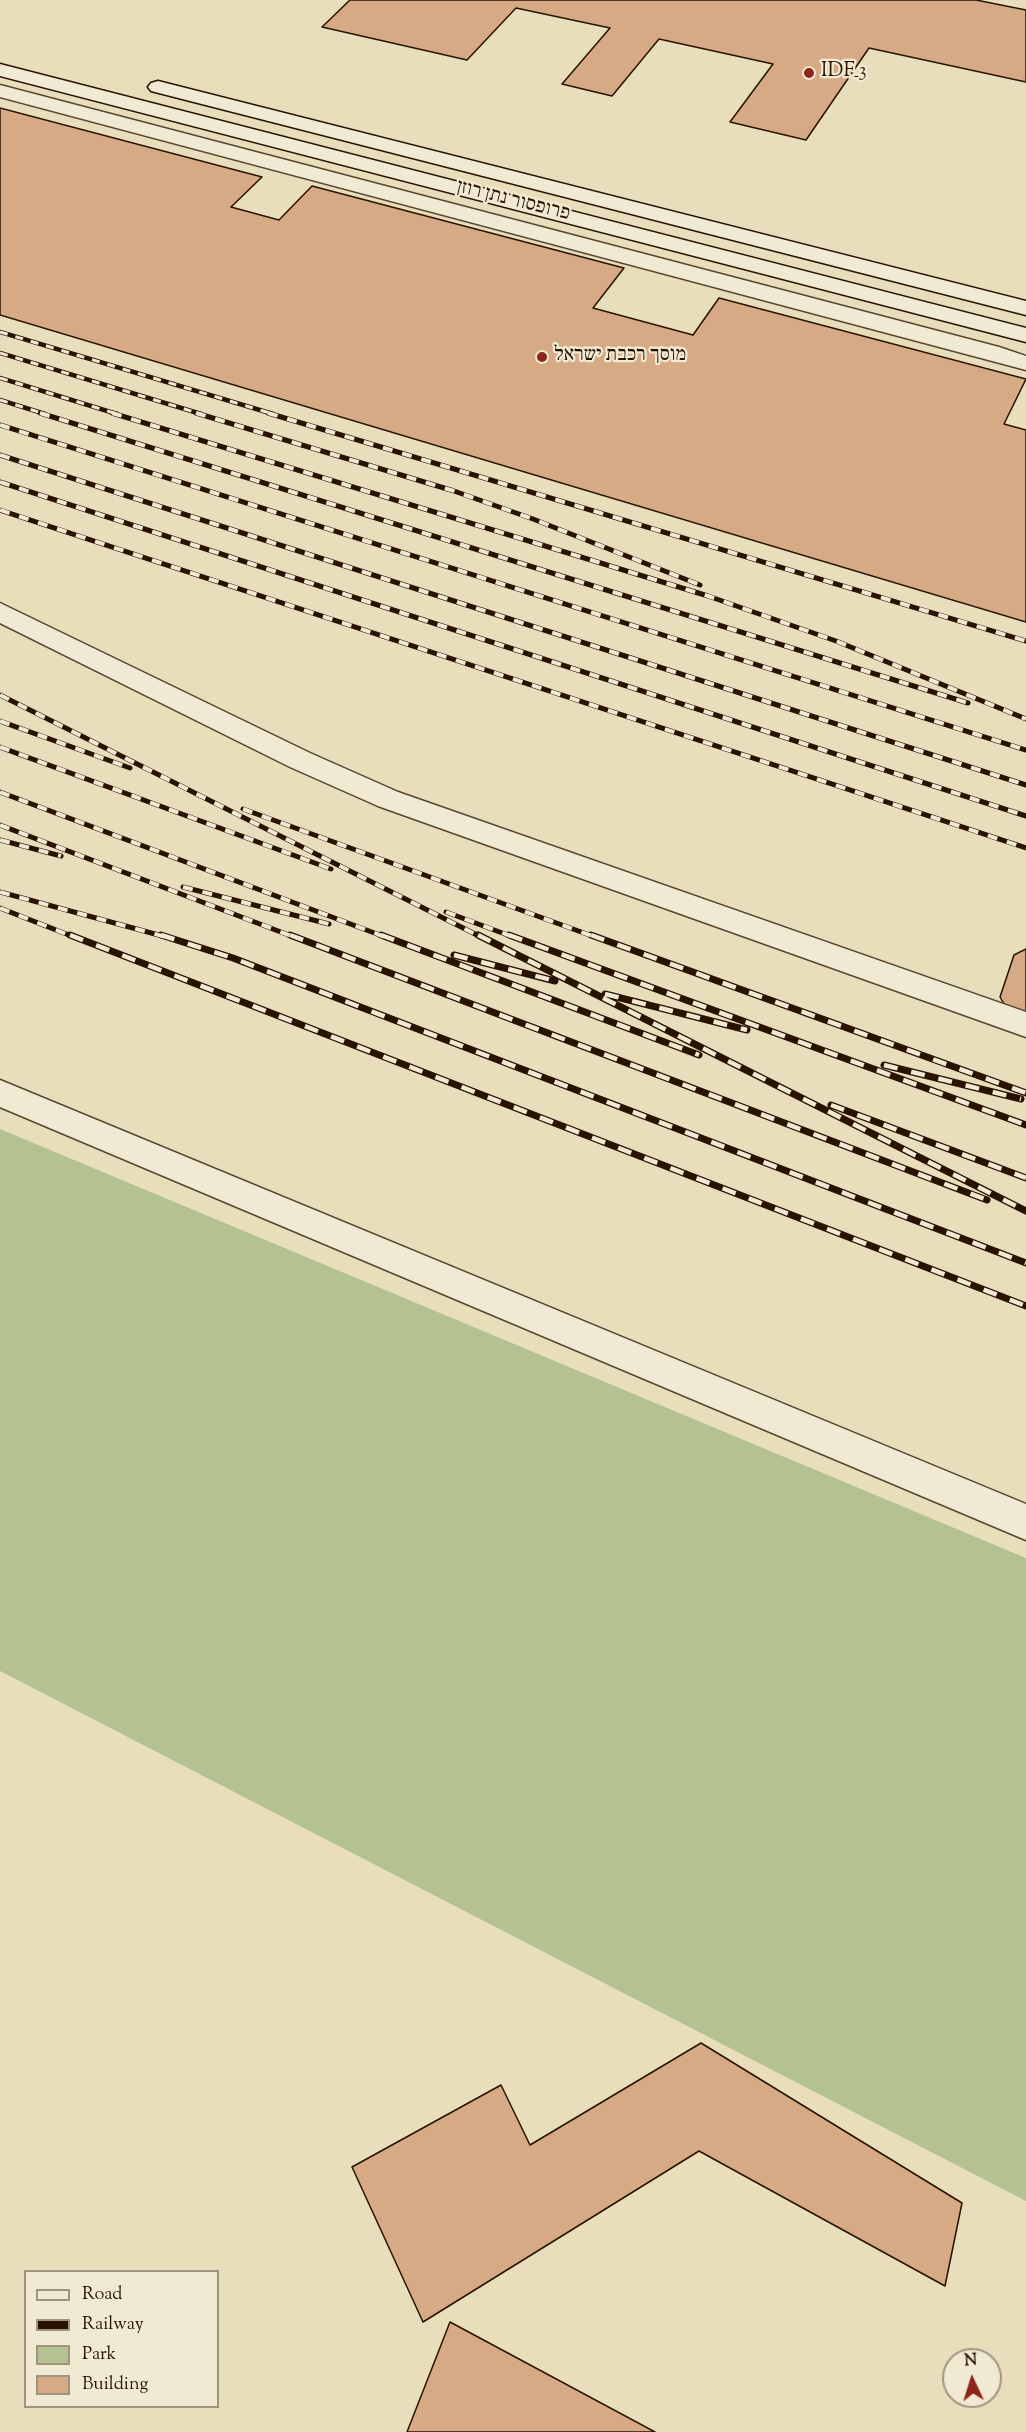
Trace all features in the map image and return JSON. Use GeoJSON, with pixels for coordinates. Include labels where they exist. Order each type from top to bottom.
{"type":"FeatureCollection","features":[{"type":"Feature","properties":{"kind":"street","name":"פרופסור נתן רוזן"},"geometry":{"type":"LineString","coordinates":[[0,70],[1026,335]]}},
{"type":"Feature","properties":{"kind":"street","name":"פרופסור נתן רוזן"},"geometry":{"type":"LineString","coordinates":[[138,82],[1026,308]]}},
{"type":"Feature","properties":{"kind":"street"},"geometry":{"type":"LineString","coordinates":[[0,91],[1026,363]]}},
{"type":"Feature","properties":{"kind":"street"},"geometry":{"type":"LineString","coordinates":[[0,612],[322,771],[388,799],[1026,1025]]}},
{"type":"Feature","properties":{"kind":"street"},"geometry":{"type":"LineString","coordinates":[[0,1093],[1026,1522]]}},
{"type":"Feature","properties":{"kind":"green space"},"geometry":{"type":"Polygon","coordinates":[[[0,1129],[1026,1558],[1026,2201],[0,1671],[0,1129]]]}},
{"type":"Feature","properties":{"kind":"building","name":"IDF_3"},"geometry":{"type":"Polygon","coordinates":[[[350,0],[976,0],[1026,10],[1026,82],[869,48],[806,140],[730,122],[773,64],[659,39],[612,96],[562,84],[610,28],[516,8],[467,60],[322,27],[350,0]]]}},
{"type":"Feature","properties":{"kind":"building","name":"מוסך רכבת ישראל"},"geometry":{"type":"Polygon","coordinates":[[[0,108],[262,177],[231,207],[279,220],[312,186],[624,268],[593,308],[693,335],[719,298],[1026,379],[1004,424],[1026,430],[1026,622],[0,315],[0,108]]]}},
{"type":"Feature","properties":{"kind":"building"},"geometry":{"type":"Polygon","coordinates":[[[1026,949],[1026,1018],[1008,1011],[1000,997],[1014,955],[1026,949]]]}},
{"type":"Feature","properties":{"kind":"building"},"geometry":{"type":"Polygon","coordinates":[[[701,2043],[962,2203],[945,2286],[699,2151],[423,2322],[352,2167],[501,2085],[530,2145],[701,2043]]]}},
{"type":"Feature","properties":{"kind":"building"},"geometry":{"type":"Polygon","coordinates":[[[450,2322],[655,2432],[407,2432],[450,2322]]]}},
{"type":"Feature","properties":{"kind":"railway"},"geometry":{"type":"LineString","coordinates":[[0,332],[273,414]]}},
{"type":"Feature","properties":{"kind":"railway"},"geometry":{"type":"LineString","coordinates":[[0,353],[201,414]]}},
{"type":"Feature","properties":{"kind":"railway"},"geometry":{"type":"LineString","coordinates":[[0,378],[117,414]]}},
{"type":"Feature","properties":{"kind":"railway"},"geometry":{"type":"LineString","coordinates":[[0,400],[45,414]]}},
{"type":"Feature","properties":{"kind":"railway"},"geometry":{"type":"LineString","coordinates":[[40,413],[968,703]]}},
{"type":"Feature","properties":{"kind":"railway"},"geometry":{"type":"LineString","coordinates":[[112,413],[708,596],[836,641],[1026,719]]}},
{"type":"Feature","properties":{"kind":"railway"},"geometry":{"type":"LineString","coordinates":[[196,413],[454,491],[533,519],[700,585]]}},
{"type":"Feature","properties":{"kind":"railway"},"geometry":{"type":"LineString","coordinates":[[268,413],[1026,641]]}},
{"type":"Feature","properties":{"kind":"railway"},"geometry":{"type":"LineString","coordinates":[[0,425],[1026,750]]}},
{"type":"Feature","properties":{"kind":"railway"},"geometry":{"type":"LineString","coordinates":[[0,455],[1026,785]]}},
{"type":"Feature","properties":{"kind":"railway"},"geometry":{"type":"LineString","coordinates":[[0,482],[1026,816]]}},
{"type":"Feature","properties":{"kind":"railway"},"geometry":{"type":"LineString","coordinates":[[0,510],[1026,848]]}},
{"type":"Feature","properties":{"kind":"railway"},"geometry":{"type":"LineString","coordinates":[[0,695],[481,937]]}},
{"type":"Feature","properties":{"kind":"railway"},"geometry":{"type":"LineString","coordinates":[[0,721],[130,768]]}},
{"type":"Feature","properties":{"kind":"railway"},"geometry":{"type":"LineString","coordinates":[[0,747],[331,869]]}},
{"type":"Feature","properties":{"kind":"railway"},"geometry":{"type":"LineString","coordinates":[[0,792],[385,937]]}},
{"type":"Feature","properties":{"kind":"railway"},"geometry":{"type":"LineString","coordinates":[[243,809],[595,937]]}},
{"type":"Feature","properties":{"kind":"railway"},"geometry":{"type":"LineString","coordinates":[[0,825],[294,937]]}},
{"type":"Feature","properties":{"kind":"railway"},"geometry":{"type":"LineString","coordinates":[[0,840],[61,856]]}},
{"type":"Feature","properties":{"kind":"railway"},"geometry":{"type":"LineString","coordinates":[[183,887],[329,924]]}},
{"type":"Feature","properties":{"kind":"railway"},"geometry":{"type":"LineString","coordinates":[[0,892],[166,937]]}},
{"type":"Feature","properties":{"kind":"railway"},"geometry":{"type":"LineString","coordinates":[[0,908],[74,937]]}},
{"type":"Feature","properties":{"kind":"railway"},"geometry":{"type":"LineString","coordinates":[[446,912],[513,937]]}},
{"type":"Feature","properties":{"kind":"railway"},"geometry":{"type":"LineString","coordinates":[[70,935],[1026,1306]]}},
{"type":"Feature","properties":{"kind":"railway"},"geometry":{"type":"LineString","coordinates":[[161,935],[233,958],[1026,1263]]}},
{"type":"Feature","properties":{"kind":"railway"},"geometry":{"type":"LineString","coordinates":[[290,935],[987,1200]]}},
{"type":"Feature","properties":{"kind":"railway"},"geometry":{"type":"LineString","coordinates":[[381,935],[699,1055]]}},
{"type":"Feature","properties":{"kind":"railway"},"geometry":{"type":"LineString","coordinates":[[478,935],[1026,1211]]}},
{"type":"Feature","properties":{"kind":"railway"},"geometry":{"type":"LineString","coordinates":[[509,935],[1026,1125]]}},
{"type":"Feature","properties":{"kind":"railway"},"geometry":{"type":"LineString","coordinates":[[591,935],[1026,1093]]}},
{"type":"Feature","properties":{"kind":"railway"},"geometry":{"type":"LineString","coordinates":[[454,955],[555,981]]}},
{"type":"Feature","properties":{"kind":"railway"},"geometry":{"type":"LineString","coordinates":[[605,994],[747,1030]]}},
{"type":"Feature","properties":{"kind":"railway"},"geometry":{"type":"LineString","coordinates":[[884,1065],[1021,1099]]}},
{"type":"Feature","properties":{"kind":"railway"},"geometry":{"type":"LineString","coordinates":[[831,1105],[1026,1178]]}},
{"type":"Feature","properties":{"kind":"place","name":"IDF_3"},"geometry":{"type":"Point","coordinates":[809,73]}},
{"type":"Feature","properties":{"kind":"place","name":"מוסך רכבת ישראל"},"geometry":{"type":"Point","coordinates":[542,357]}}]}
